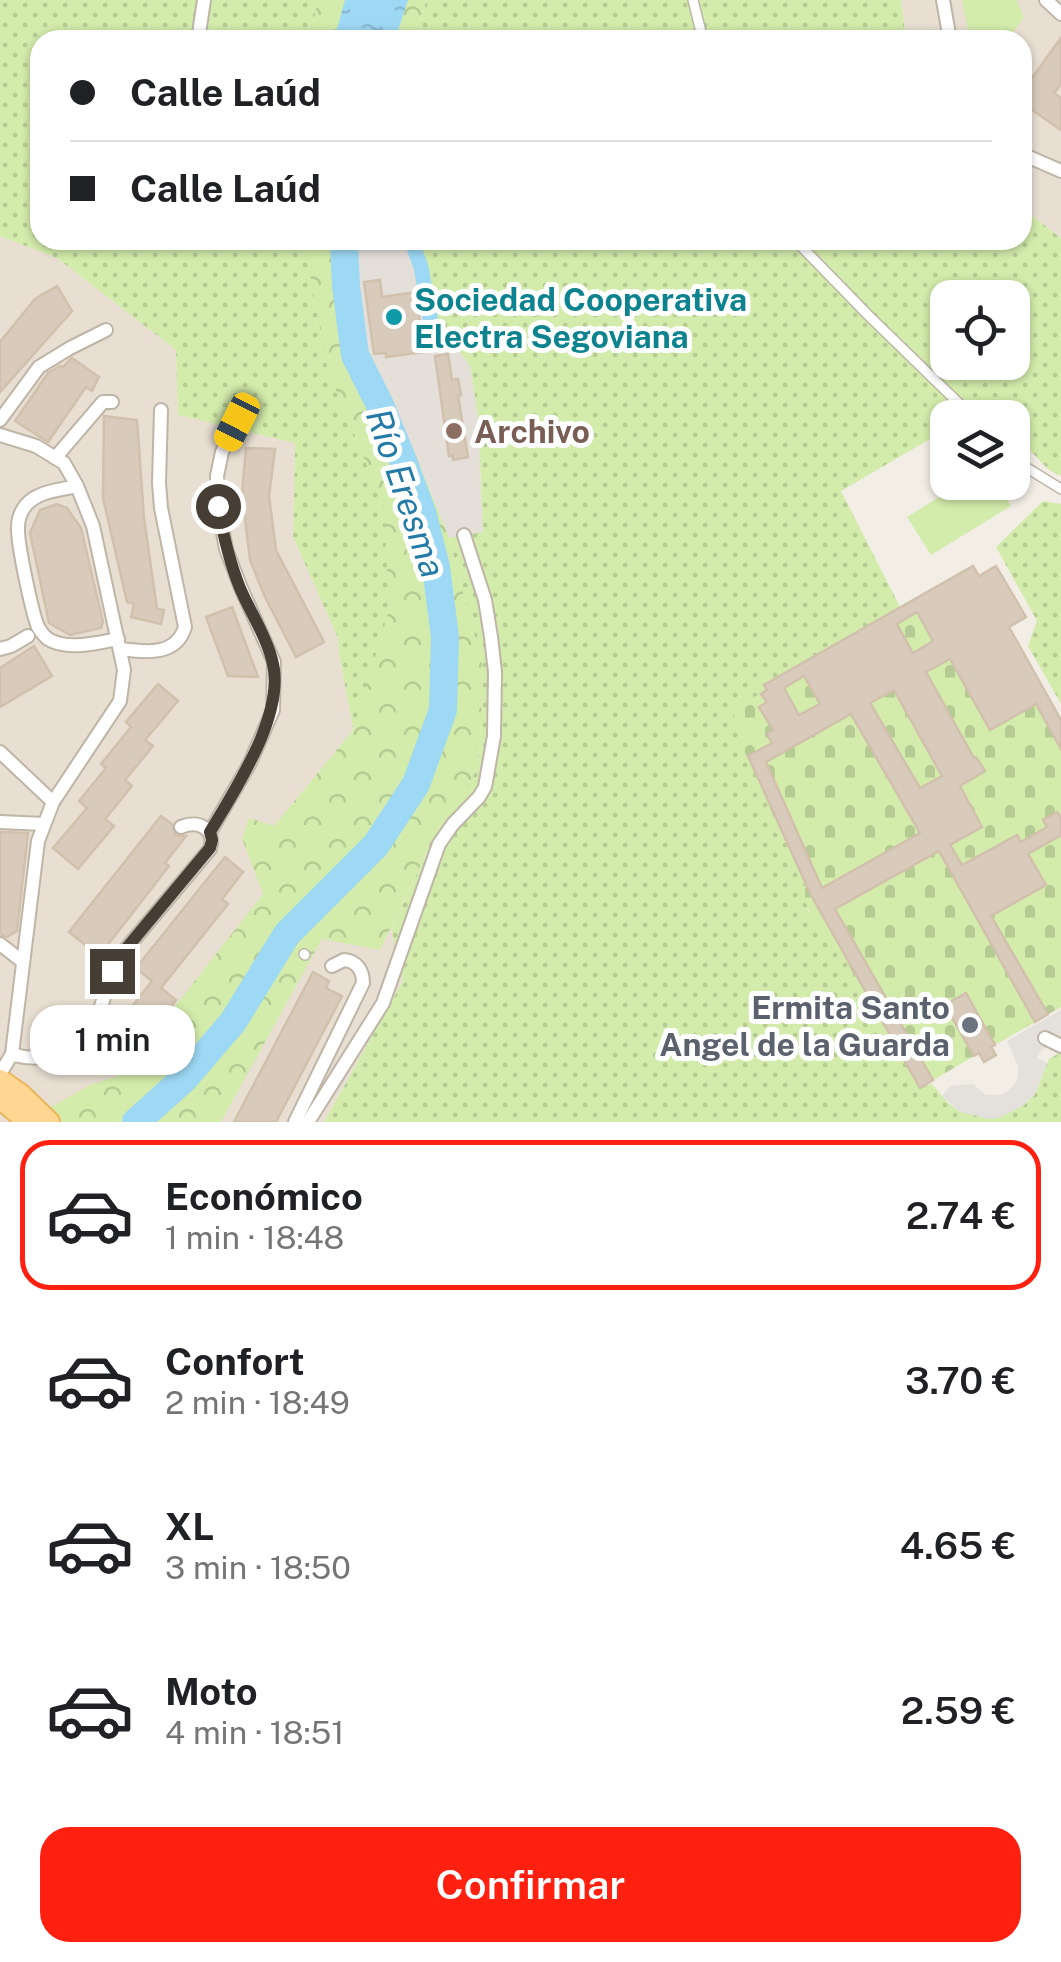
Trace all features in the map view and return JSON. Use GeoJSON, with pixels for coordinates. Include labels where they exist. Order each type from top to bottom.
{"type":"FeatureCollection","features":[{"type":"Feature","properties":{"kind":"main road"},"geometry":{"type":"LineString","coordinates":[[1,1088],[28,1115],[49,1122]]}},
{"type":"Feature","properties":{"kind":"street"},"geometry":{"type":"LineString","coordinates":[[200,30],[204,0]]}},
{"type":"Feature","properties":{"kind":"street"},"geometry":{"type":"LineString","coordinates":[[692,0],[700,30]]}},
{"type":"Feature","properties":{"kind":"street"},"geometry":{"type":"LineString","coordinates":[[943,0],[948,30]]}},
{"type":"Feature","properties":{"kind":"street"},"geometry":{"type":"LineString","coordinates":[[1046,0],[1061,14]]}},
{"type":"Feature","properties":{"kind":"street"},"geometry":{"type":"LineString","coordinates":[[1032,158],[1061,171]]}},
{"type":"Feature","properties":{"kind":"street"},"geometry":{"type":"LineString","coordinates":[[805,250],[956,400]]}},
{"type":"Feature","properties":{"kind":"street"},"geometry":{"type":"LineString","coordinates":[[0,420],[39,367],[106,330]]}},
{"type":"Feature","properties":{"kind":"street"},"geometry":{"type":"LineString","coordinates":[[55,458],[102,402],[112,402]]}},
{"type":"Feature","properties":{"kind":"street"},"geometry":{"type":"LineString","coordinates":[[77,486],[33,499],[18,520],[36,622],[44,636],[52,642],[119,644],[143,652],[162,650],[177,642],[184,627],[159,483],[161,410]]}},
{"type":"Feature","properties":{"kind":"street"},"geometry":{"type":"LineString","coordinates":[[210,832],[249,765],[273,710],[274,662],[240,588],[226,549],[218,506],[217,476],[222,452],[237,422]]}},
{"type":"Feature","properties":{"kind":"street"},"geometry":{"type":"LineString","coordinates":[[0,435],[36,446],[64,463],[77,486],[94,526],[124,670],[120,701],[53,802],[44,824],[36,855],[12,1054],[1,1088]]}},
{"type":"Feature","properties":{"kind":"street"},"geometry":{"type":"LineString","coordinates":[[1030,470],[1061,489]]}},
{"type":"Feature","properties":{"kind":"street"},"geometry":{"type":"LineString","coordinates":[[308,1122],[383,1003],[438,844],[480,797],[485,786],[494,736],[495,672],[485,600],[464,535]]}},
{"type":"Feature","properties":{"kind":"street"},"geometry":{"type":"LineString","coordinates":[[0,649],[28,636]]}},
{"type":"Feature","properties":{"kind":"street"},"geometry":{"type":"LineString","coordinates":[[0,752],[53,802]]}},
{"type":"Feature","properties":{"kind":"street"},"geometry":{"type":"LineString","coordinates":[[0,822],[44,824]]}},
{"type":"Feature","properties":{"kind":"street"},"geometry":{"type":"LineString","coordinates":[[12,1054],[32,1059],[67,1052],[98,1021],[120,956],[210,848],[210,832],[198,824],[181,827]]}},
{"type":"Feature","properties":{"kind":"street"},"geometry":{"type":"LineString","coordinates":[[0,944],[23,962]]}},
{"type":"Feature","properties":{"kind":"street"},"geometry":{"type":"LineString","coordinates":[[294,1122],[363,983],[354,963],[344,960],[332,966]]}},
{"type":"Feature","properties":{"kind":"street"},"geometry":{"type":"LineString","coordinates":[[1044,1038],[1061,1046]]}},
{"type":"Feature","properties":{"kind":"shaded area"},"geometry":{"type":"Polygon","coordinates":[[[901,0],[1061,0],[1061,238],[1032,216],[1032,30],[905,30],[901,0]]]}},
{"type":"Feature","properties":{"kind":"shaded area"},"geometry":{"type":"Polygon","coordinates":[[[0,236],[57,258],[176,350],[178,415],[295,442],[293,537],[338,638],[403,981],[324,1122],[0,1122],[0,236]]]}},
{"type":"Feature","properties":{"kind":"shaded area"},"geometry":{"type":"Polygon","coordinates":[[[350,250],[410,250],[436,318],[470,366],[478,416],[483,533],[449,538],[415,453],[369,365],[354,300],[350,250]]]}},
{"type":"Feature","properties":{"kind":"shaded area"},"geometry":{"type":"Polygon","coordinates":[[[1061,1010],[1061,1037],[1039,1053],[1037,1058],[1047,1063],[1035,1094],[1024,1105],[989,1119],[960,1112],[942,1096],[950,1086],[973,1084],[986,1095],[1007,1092],[1016,1082],[1018,1066],[1007,1041],[1061,1010]]]}},
{"type":"Feature","properties":{"kind":"green space"},"geometry":{"type":"Polygon","coordinates":[[[0,0],[370,0],[363,30],[30,30],[30,248],[0,236],[0,0]]]}},
{"type":"Feature","properties":{"kind":"green space"},"geometry":{"type":"Polygon","coordinates":[[[318,0],[426,0],[419,30],[311,30],[318,0]]]}},
{"type":"Feature","properties":{"kind":"green space"},"geometry":{"type":"Polygon","coordinates":[[[426,0],[901,0],[905,30],[419,30],[426,0]]]}},
{"type":"Feature","properties":{"kind":"green space"},"geometry":{"type":"Polygon","coordinates":[[[962,0],[1017,0],[1024,18],[1015,30],[968,30],[962,0]]]}},
{"type":"Feature","properties":{"kind":"green space"},"geometry":{"type":"Polygon","coordinates":[[[1032,216],[1061,238],[1061,476],[1030,450],[1030,400],[930,400],[930,439],[841,491],[900,607],[765,684],[767,690],[741,742],[806,887],[808,911],[826,926],[920,1088],[932,1084],[960,1112],[1024,1105],[1035,1094],[1049,1059],[1061,1052],[1061,1122],[324,1122],[403,981],[391,928],[440,825],[479,767],[483,668],[449,538],[483,532],[478,416],[470,366],[436,318],[410,250],[1032,250],[1032,216]]]}},
{"type":"Feature","properties":{"kind":"green space"},"geometry":{"type":"Polygon","coordinates":[[[36,250],[345,250],[355,355],[401,456],[376,845],[338,638],[293,537],[295,443],[178,415],[176,350],[57,258],[36,250]]]}},
{"type":"Feature","properties":{"kind":"green space"},"geometry":{"type":"Polygon","coordinates":[[[307,250],[350,250],[354,300],[369,365],[374,365],[415,453],[449,538],[483,668],[479,767],[440,825],[380,950],[322,939],[221,1122],[24,1122],[90,1085],[121,1075],[263,894],[242,839],[249,818],[274,826],[354,729],[389,610],[384,507],[328,371],[307,250]]]}},
{"type":"Feature","properties":{"kind":"green space"},"geometry":{"type":"Polygon","coordinates":[[[934,500],[1007,500],[1011,506],[931,555],[907,517],[934,500]]]}},
{"type":"Feature","properties":{"kind":"green space"},"geometry":{"type":"Polygon","coordinates":[[[1043,501],[1061,504],[1061,704],[1028,646],[1037,621],[996,547],[1043,501]]]}},
{"type":"Feature","properties":{"kind":"green space"},"geometry":{"type":"Polygon","coordinates":[[[973,566],[979,576],[996,566],[1026,617],[1009,628],[1061,720],[1061,1007],[995,1045],[966,993],[946,1004],[974,1056],[920,1088],[826,927],[819,930],[799,890],[805,886],[740,741],[743,739],[732,710],[766,690],[764,685],[973,566]]]}},
{"type":"Feature","properties":{"kind":"water"},"geometry":{"type":"Polygon","coordinates":[[[345,0],[408,0],[398,30],[337,30],[345,0]]]}},
{"type":"Feature","properties":{"kind":"building"},"geometry":{"type":"Polygon","coordinates":[[[1061,38],[1061,84],[1054,93],[1061,98],[1061,130],[1032,110],[1032,78],[1061,38]]]}},
{"type":"Feature","properties":{"kind":"building","name":"Sociedad Cooperativa Electra Segoviana"},"geometry":{"type":"Polygon","coordinates":[[[380,280],[382,297],[416,292],[424,352],[386,357],[386,353],[374,354],[364,282],[380,280]]]}},
{"type":"Feature","properties":{"kind":"building"},"geometry":{"type":"Polygon","coordinates":[[[57,286],[72,311],[0,392],[0,342],[35,299],[57,286]]]}},
{"type":"Feature","properties":{"kind":"building"},"geometry":{"type":"Polygon","coordinates":[[[448,354],[452,380],[458,379],[468,457],[453,460],[449,456],[435,356],[448,354]]]}},
{"type":"Feature","properties":{"kind":"building"},"geometry":{"type":"Polygon","coordinates":[[[72,358],[99,377],[92,391],[86,387],[48,442],[15,421],[48,373],[72,358]]]}},
{"type":"Feature","properties":{"kind":"building"},"geometry":{"type":"Polygon","coordinates":[[[104,416],[137,420],[144,518],[157,609],[164,610],[161,624],[131,617],[134,604],[127,602],[103,498],[104,416]]]}},
{"type":"Feature","properties":{"kind":"building"},"geometry":{"type":"Polygon","coordinates":[[[246,448],[275,449],[269,496],[276,550],[324,642],[296,657],[250,560],[242,493],[246,448]]]}},
{"type":"Feature","properties":{"kind":"building"},"geometry":{"type":"Polygon","coordinates":[[[57,504],[67,508],[81,528],[103,622],[101,628],[70,635],[49,623],[30,533],[40,510],[57,504]]]}},
{"type":"Feature","properties":{"kind":"building"},"geometry":{"type":"Polygon","coordinates":[[[973,566],[979,576],[996,566],[1026,617],[1009,627],[1061,720],[1061,749],[1036,704],[990,730],[950,659],[926,672],[985,771],[960,786],[982,827],[950,845],[962,865],[1017,835],[1021,842],[1047,827],[1043,820],[1057,812],[1061,818],[1061,835],[1028,854],[1046,885],[991,916],[1048,1014],[1035,1022],[939,851],[835,909],[933,1080],[920,1088],[811,895],[748,756],[772,743],[767,734],[773,730],[759,707],[767,702],[761,694],[767,690],[764,685],[973,566]],[[917,612],[897,624],[913,653],[933,641],[917,612]],[[804,676],[784,688],[799,715],[820,704],[804,676]],[[894,690],[870,703],[920,788],[942,776],[894,690]],[[851,714],[766,762],[822,888],[920,833],[851,714]]]}},
{"type":"Feature","properties":{"kind":"building"},"geometry":{"type":"Polygon","coordinates":[[[232,607],[258,677],[228,676],[206,617],[232,607]]]}},
{"type":"Feature","properties":{"kind":"building"},"geometry":{"type":"Polygon","coordinates":[[[34,646],[52,676],[0,707],[0,668],[34,646]]]}},
{"type":"Feature","properties":{"kind":"building"},"geometry":{"type":"Polygon","coordinates":[[[158,684],[178,701],[145,740],[153,746],[125,780],[132,786],[105,819],[114,826],[78,869],[53,848],[87,808],[79,801],[106,768],[101,764],[131,727],[126,722],[158,684]]]}},
{"type":"Feature","properties":{"kind":"building"},"geometry":{"type":"Polygon","coordinates":[[[161,816],[172,824],[175,835],[186,836],[165,863],[169,866],[99,956],[69,932],[161,816]]]}},
{"type":"Feature","properties":{"kind":"building"},"geometry":{"type":"Polygon","coordinates":[[[0,832],[28,833],[17,931],[7,937],[0,934],[0,832]]]}},
{"type":"Feature","properties":{"kind":"building"},"geometry":{"type":"Polygon","coordinates":[[[225,857],[243,872],[222,899],[228,904],[161,988],[176,1000],[130,1059],[106,1040],[152,981],[136,968],[225,857]]]}},
{"type":"Feature","properties":{"kind":"building"},"geometry":{"type":"Polygon","coordinates":[[[313,972],[329,981],[326,988],[342,996],[276,1122],[234,1122],[313,972]]]}},
{"type":"Feature","properties":{"kind":"building","name":"Ermita Santo Angel de la Guarda"},"geometry":{"type":"Polygon","coordinates":[[[966,993],[995,1045],[991,1047],[996,1055],[984,1062],[979,1053],[974,1056],[945,1005],[966,993]]]}},
{"type":"Feature","properties":{"kind":"building"},"geometry":{"type":"Polygon","coordinates":[[[51,1010],[71,1012],[65,1038],[35,1035],[36,1019],[50,1020],[51,1010]]]}},
{"type":"Feature","properties":{"kind":"waterway","name":"Río Eresma"},"geometry":{"type":"LineString","coordinates":[[136,1122],[185,1078],[233,1022],[287,934],[376,845],[416,784],[443,710],[445,637],[436,567],[422,512],[401,456],[355,355],[344,250]]}},
{"type":"Feature","properties":{"kind":"waterway"},"geometry":{"type":"LineString","coordinates":[[415,250],[434,340]]}},
{"type":"Feature","properties":{"kind":"place","name":"Sociedad Cooperativa Electra Segoviana"},"geometry":{"type":"Point","coordinates":[394,317]}},
{"type":"Feature","properties":{"kind":"place","name":"Archivo"},"geometry":{"type":"Point","coordinates":[454,431]}},
{"type":"Feature","properties":{"kind":"place","name":"Ermita Santo Angel de la Guarda"},"geometry":{"type":"Point","coordinates":[970,1025]}},
{"type":"Feature","properties":{"kind":"route"},"geometry":{"type":"LineString","coordinates":[[112,971],[120,956],[210,848],[210,832],[249,765],[273,710],[274,662],[226,549],[218,506]]}}]}
